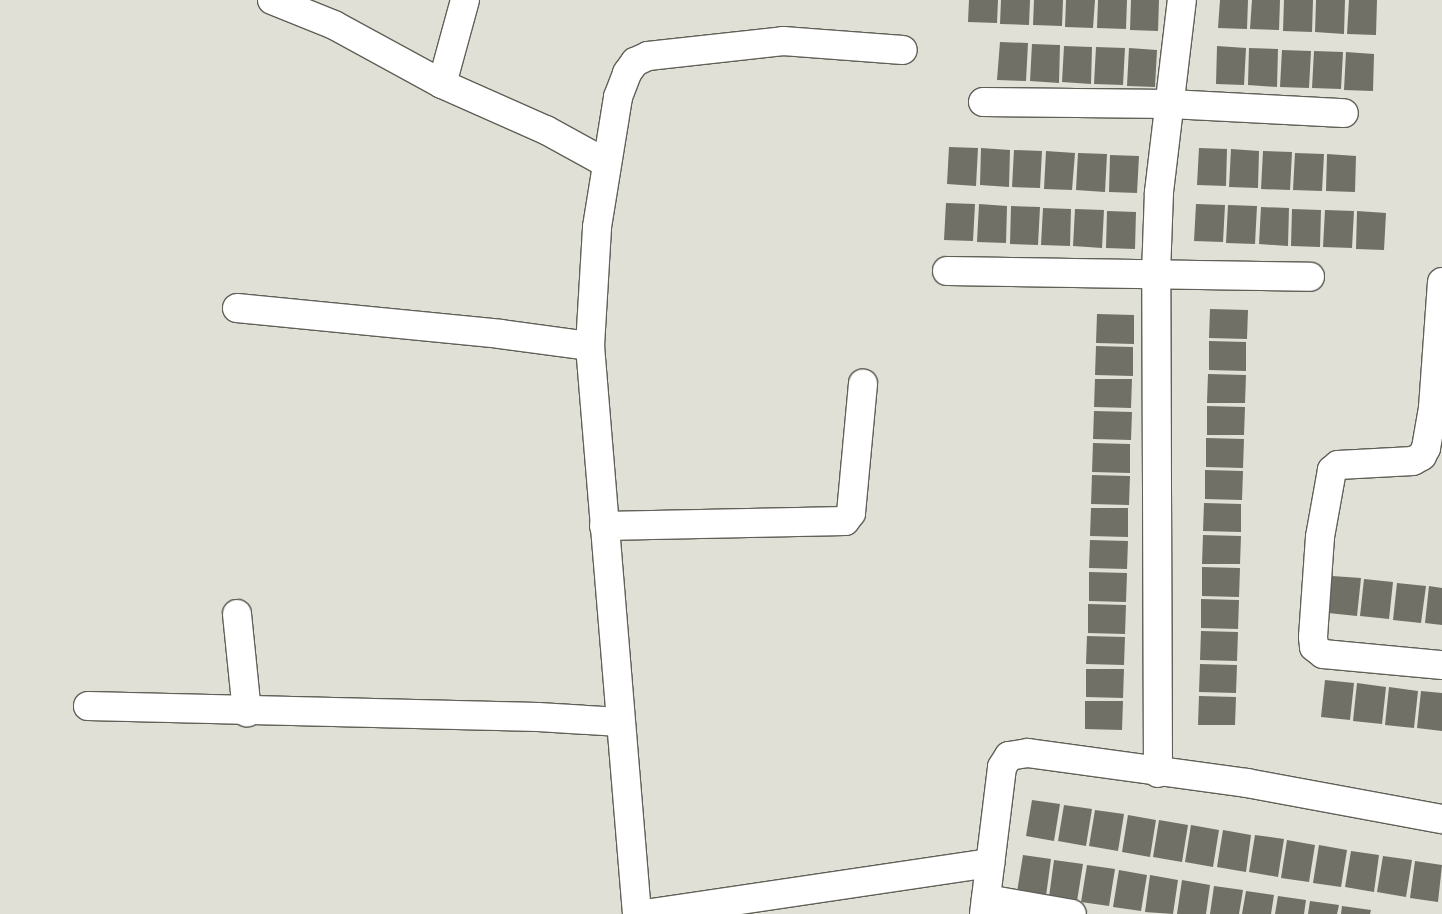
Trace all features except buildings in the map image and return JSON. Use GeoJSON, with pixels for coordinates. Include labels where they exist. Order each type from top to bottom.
{"type":"FeatureCollection","features":[{"type":"Feature","properties":{"kind":"street"},"geometry":{"type":"LineString","coordinates":[[272,0],[334,25],[442,84],[546,130],[606,163]]}},
{"type":"Feature","properties":{"kind":"street"},"geometry":{"type":"LineString","coordinates":[[442,84],[465,0]]}},
{"type":"Feature","properties":{"kind":"street"},"geometry":{"type":"LineString","coordinates":[[1158,772],[1156,274],[1159,192],[1182,0]]}},
{"type":"Feature","properties":{"kind":"street"},"geometry":{"type":"LineString","coordinates":[[637,914],[590,346],[596,235],[618,97],[626,73],[635,62],[648,56],[783,41],[903,50]]}},
{"type":"Feature","properties":{"kind":"street"},"geometry":{"type":"LineString","coordinates":[[983,102],[1170,104],[1344,112]]}},
{"type":"Feature","properties":{"kind":"street"},"geometry":{"type":"LineString","coordinates":[[947,271],[1310,277]]}},
{"type":"Feature","properties":{"kind":"street"},"geometry":{"type":"LineString","coordinates":[[1442,282],[1433,408],[1426,448],[1422,456],[1412,461],[1338,465],[1332,470],[1320,538],[1313,637],[1314,647],[1323,654],[1442,665]]}},
{"type":"Feature","properties":{"kind":"street"},"geometry":{"type":"LineString","coordinates":[[237,308],[500,334],[590,346]]}},
{"type":"Feature","properties":{"kind":"street"},"geometry":{"type":"LineString","coordinates":[[604,526],[845,521],[851,513],[863,384]]}},
{"type":"Feature","properties":{"kind":"street"},"geometry":{"type":"LineString","coordinates":[[238,614],[247,712]]}},
{"type":"Feature","properties":{"kind":"street"},"geometry":{"type":"LineString","coordinates":[[88,706],[247,712],[538,717],[620,722]]}},
{"type":"Feature","properties":{"kind":"street"},"geometry":{"type":"LineString","coordinates":[[1072,914],[985,907],[1002,767],[1009,756],[1028,753],[1158,772],[1247,782],[1442,819]]}},
{"type":"Feature","properties":{"kind":"street"},"geometry":{"type":"LineString","coordinates":[[645,914],[990,863]]}}]}
